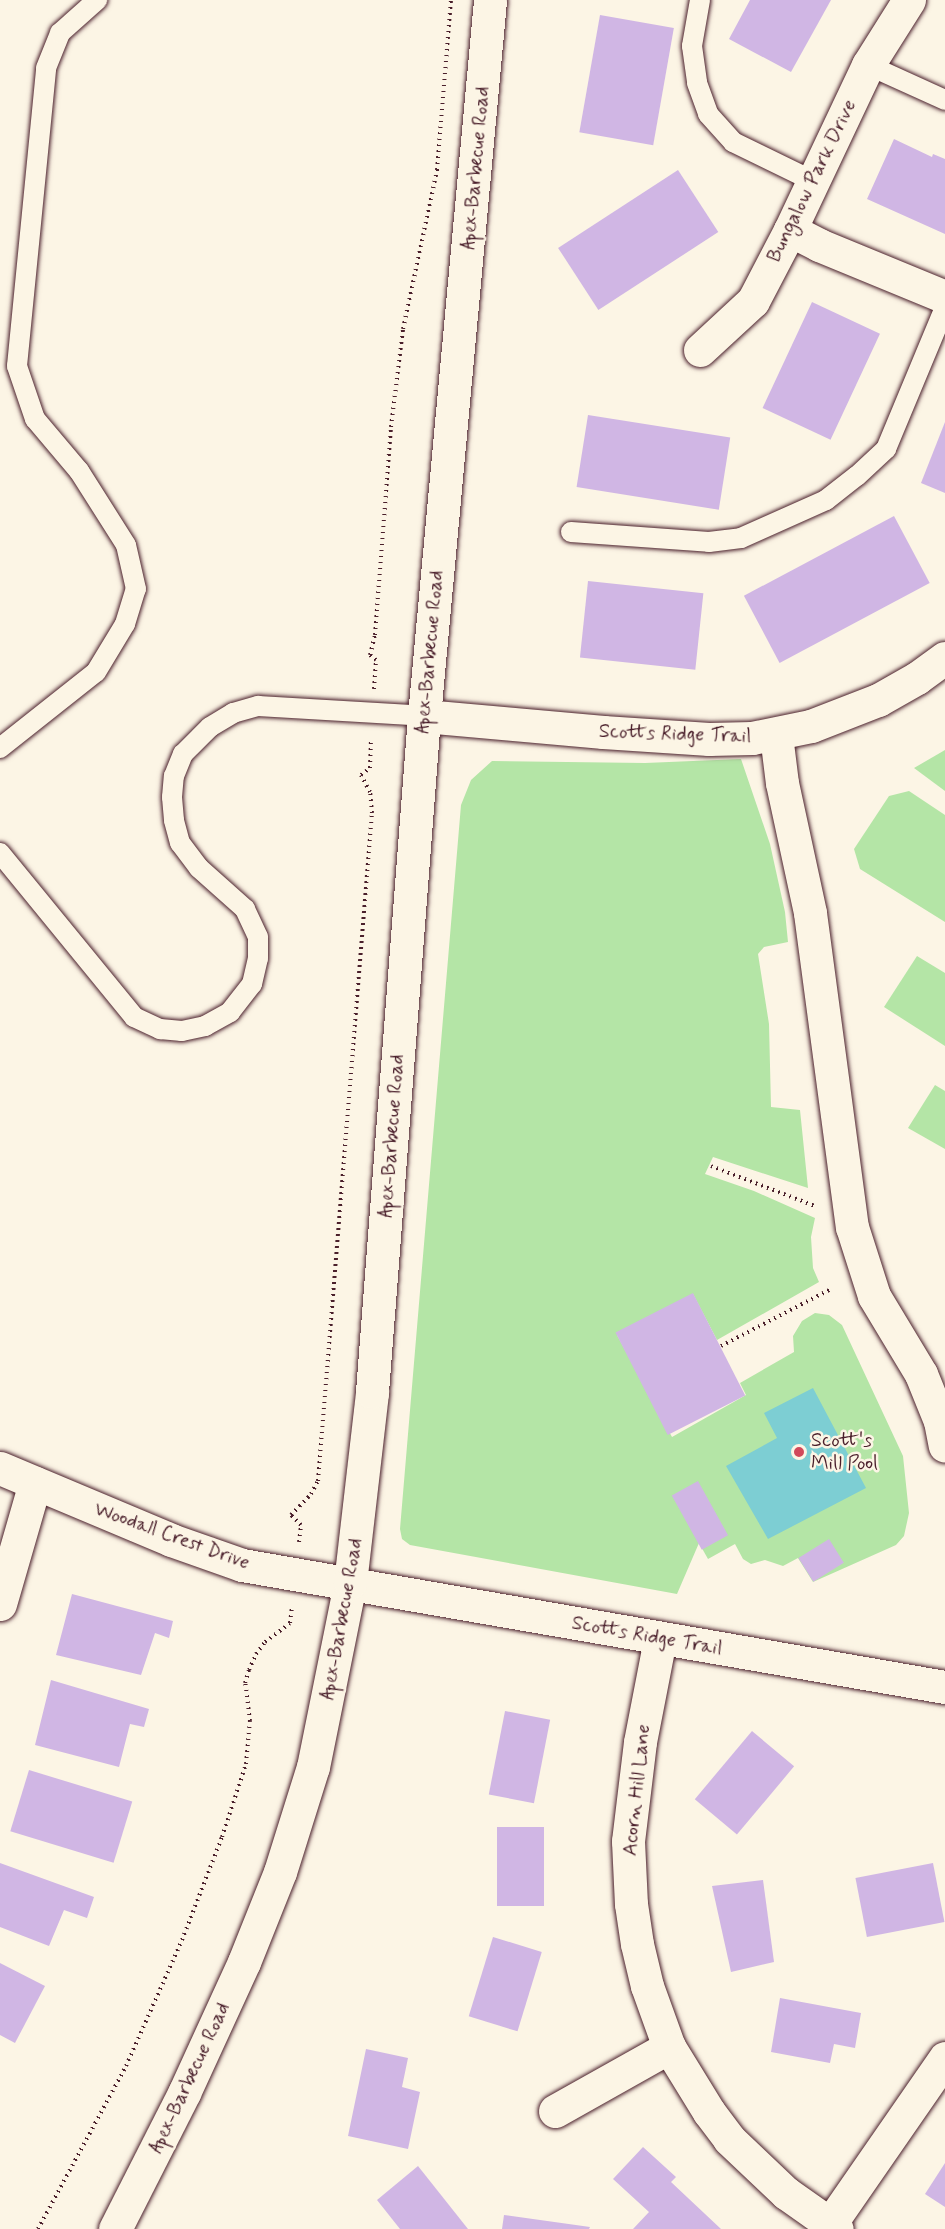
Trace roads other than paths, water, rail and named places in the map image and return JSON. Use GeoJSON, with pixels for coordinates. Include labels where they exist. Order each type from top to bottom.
{"type":"FeatureCollection","features":[{"type":"Feature","properties":{"kind":"street","name":"Apex-Barbecue Road"},"geometry":{"type":"LineString","coordinates":[[115,2229],[184,2093],[244,1962],[280,1872],[313,1767],[350,1583],[372,1392],[424,716],[490,0]]}},
{"type":"Feature","properties":{"kind":"street","name":"Bungalow Park Drive"},"geometry":{"type":"LineString","coordinates":[[699,350],[753,302],[790,230],[868,64],[909,0]]}},
{"type":"Feature","properties":{"kind":"street"},"geometry":{"type":"LineString","coordinates":[[790,230],[945,297]]}},
{"type":"Feature","properties":{"kind":"street","name":"Scotts Ridge Trail"},"geometry":{"type":"LineString","coordinates":[[424,716],[709,739],[776,735],[811,726],[878,700],[917,678],[945,658]]}},
{"type":"Feature","properties":{"kind":"street"},"geometry":{"type":"LineString","coordinates":[[776,735],[782,783],[810,912],[852,1227],[874,1296],[921,1374],[940,1421],[945,1446]]}},
{"type":"Feature","properties":{"kind":"street","name":"Woodall Crest Drive"},"geometry":{"type":"LineString","coordinates":[[0,1468],[223,1559],[259,1569],[350,1583]]}},
{"type":"Feature","properties":{"kind":"street"},"geometry":{"type":"LineString","coordinates":[[0,1604],[35,1483]]}},
{"type":"Feature","properties":{"kind":"street","name":"Scotts Ridge Trail"},"geometry":{"type":"LineString","coordinates":[[350,1583],[660,1639],[945,1685]]}},
{"type":"Feature","properties":{"kind":"street","name":"Acorn Hill Lane"},"geometry":{"type":"LineString","coordinates":[[660,1639],[640,1742],[628,1841],[631,1904],[647,1986],[669,2047],[709,2112],[729,2139],[786,2193],[833,2226]]}},
{"type":"Feature","properties":{"kind":"street"},"geometry":{"type":"LineString","coordinates":[[555,2111],[669,2047]]}},
{"type":"Feature","properties":{"kind":"street"},"geometry":{"type":"LineString","coordinates":[[833,2226],[945,2058]]}},
{"type":"Feature","properties":{"kind":"lane"},"geometry":{"type":"LineString","coordinates":[[0,748],[96,672],[125,624],[136,589],[126,545],[79,471],[35,419],[17,366],[46,68],[60,33],[97,0]]}},
{"type":"Feature","properties":{"kind":"lane"},"geometry":{"type":"LineString","coordinates":[[700,0],[692,45],[697,83],[708,114],[733,142],[813,181]]}},
{"type":"Feature","properties":{"kind":"lane"},"geometry":{"type":"LineString","coordinates":[[868,64],[945,100]]}},
{"type":"Feature","properties":{"kind":"lane"},"geometry":{"type":"LineString","coordinates":[[571,532],[709,542],[741,538],[826,500],[857,476],[885,449],[945,307]]}},
{"type":"Feature","properties":{"kind":"lane"},"geometry":{"type":"LineString","coordinates":[[0,853],[134,1017],[160,1029],[182,1031],[205,1026],[230,1012],[252,984],[258,958],[258,937],[245,909],[199,868],[180,843],[174,820],[172,797],[174,776],[183,754],[210,727],[232,713],[258,706],[424,716]]}},
{"type":"Feature","properties":{"kind":"water","name":"Scott's Mill Pool"},"geometry":{"type":"Polygon","coordinates":[[[813,1388],[866,1488],[768,1539],[726,1466],[777,1438],[764,1413],[813,1388]]]}},
{"type":"Feature","properties":{"kind":"place","name":"Scott's Mill Pool"},"geometry":{"type":"Point","coordinates":[799,1452]}}]}
